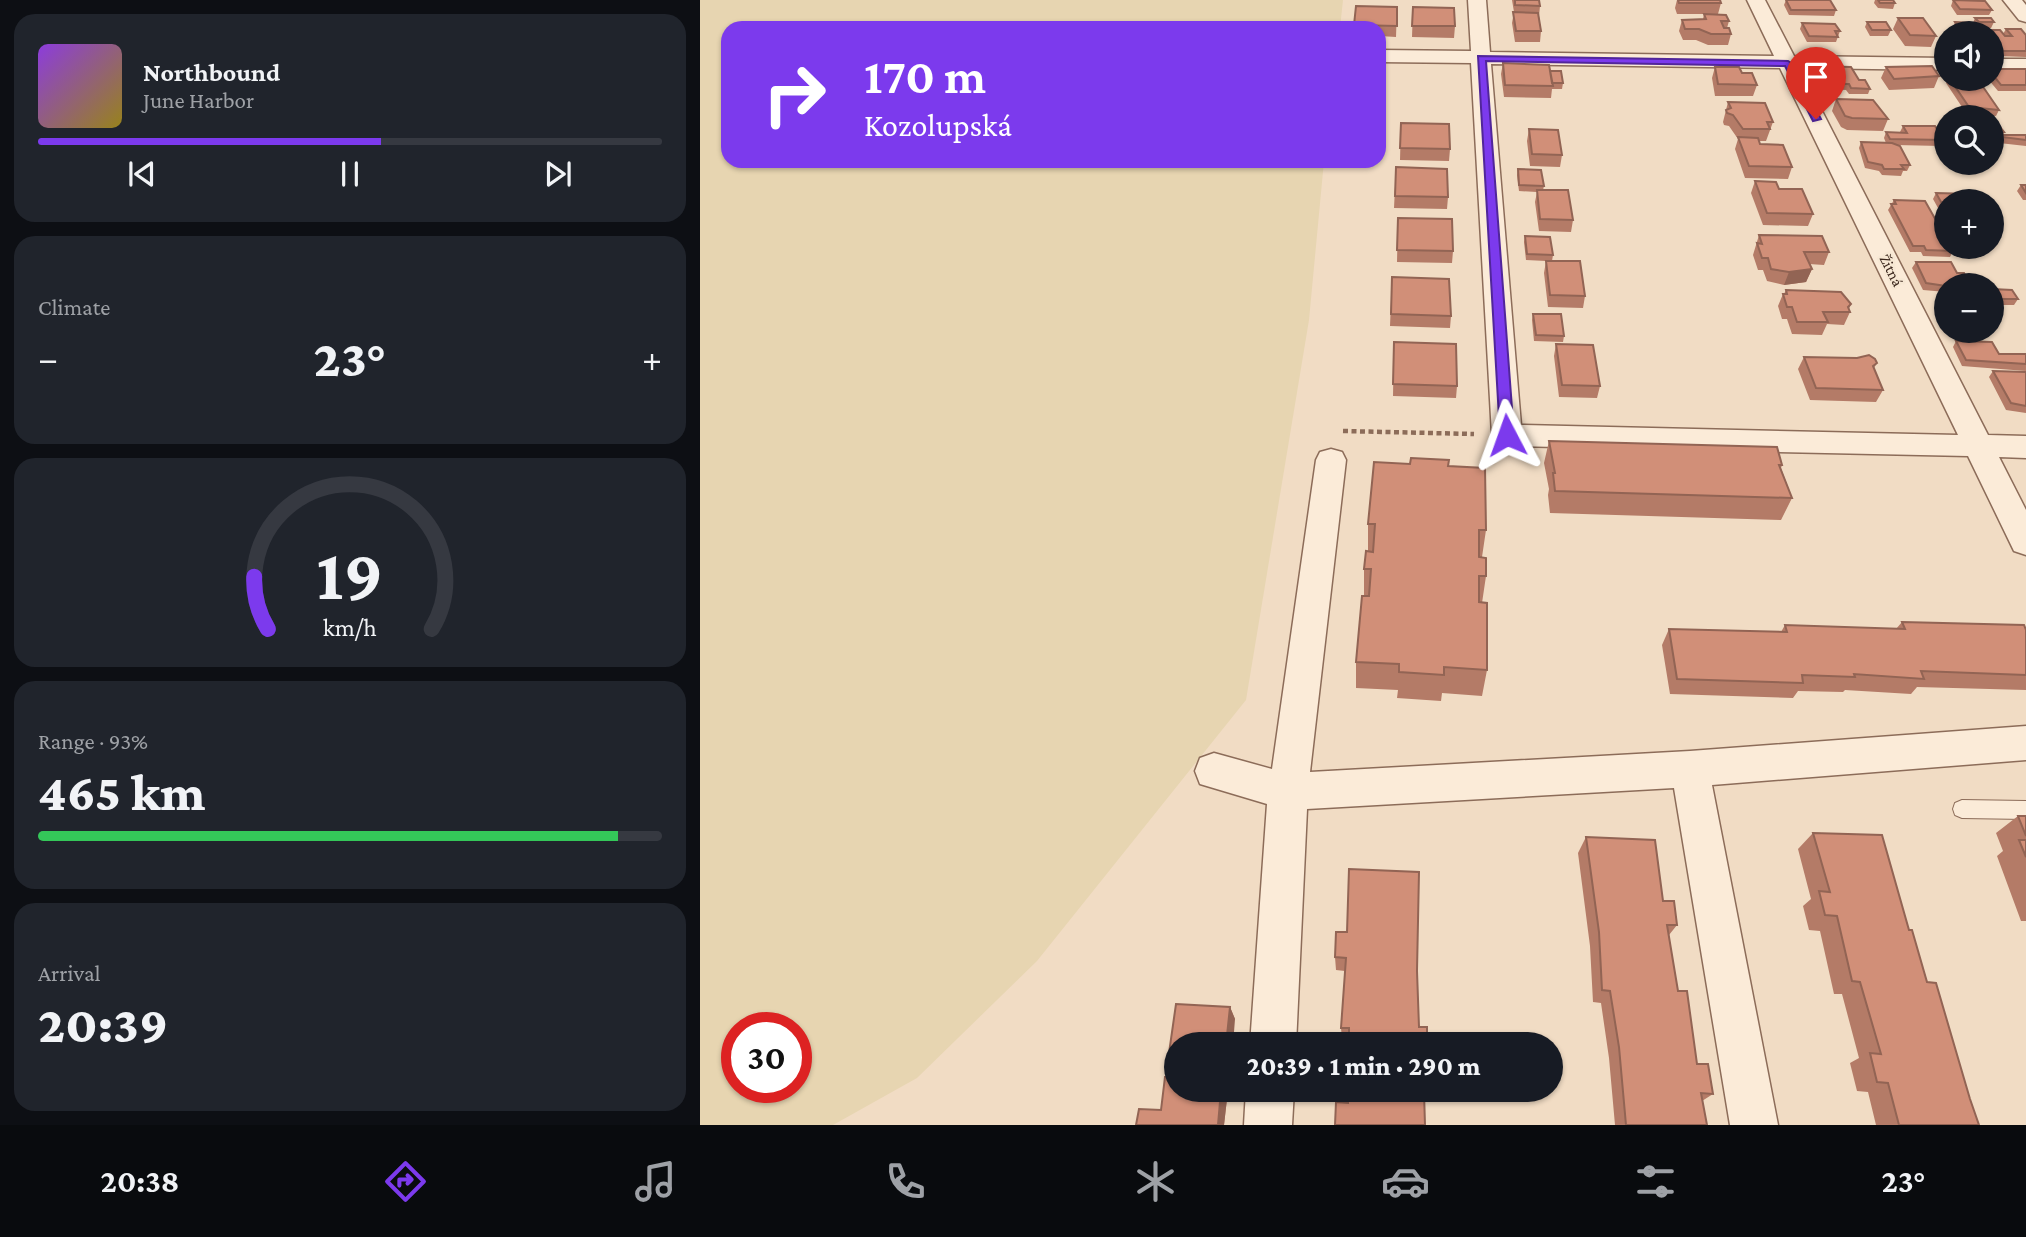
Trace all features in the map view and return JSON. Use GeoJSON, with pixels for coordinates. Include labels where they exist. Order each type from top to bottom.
{"type":"FeatureCollection","features":[{"type":"Feature","properties":{"kind":"street"},"geometry":{"type":"LineString","coordinates":[[1477,0],[1507,435],[2026,447]]}},
{"type":"Feature","properties":{"kind":"street","name":"Žitná"},"geometry":{"type":"LineString","coordinates":[[1756,0],[2026,542]]}},
{"type":"Feature","properties":{"kind":"street"},"geometry":{"type":"LineString","coordinates":[[2012,0],[2026,16]]}},
{"type":"Feature","properties":{"kind":"street"},"geometry":{"type":"LineString","coordinates":[[1386,56],[1934,64]]}},
{"type":"Feature","properties":{"kind":"street"},"geometry":{"type":"LineString","coordinates":[[2004,65],[2026,65]]}},
{"type":"Feature","properties":{"kind":"street"},"geometry":{"type":"LineString","coordinates":[[1274,1032],[1288,792],[1331,460]]}},
{"type":"Feature","properties":{"kind":"street"},"geometry":{"type":"LineString","coordinates":[[1214,771],[1288,792],[1690,769],[2026,743]]}},
{"type":"Feature","properties":{"kind":"street"},"geometry":{"type":"LineString","coordinates":[[1690,769],[1754,1125]]}},
{"type":"Feature","properties":{"kind":"street"},"geometry":{"type":"LineString","coordinates":[[1268,1125],[1269,1102]]}},
{"type":"Feature","properties":{"kind":"lane"},"geometry":{"type":"LineString","coordinates":[[1962,809],[2026,810]]}},
{"type":"Feature","properties":{"kind":"path"},"geometry":{"type":"LineString","coordinates":[[1331,460],[1335,431],[1507,435]]}},
{"type":"Feature","properties":{"kind":"shaded area"},"geometry":{"type":"Polygon","coordinates":[[[700,0],[1343,0],[1341,21],[721,21],[721,168],[1323,168],[1309,320],[1246,700],[1037,961],[917,1078],[833,1125],[700,1125],[700,0]]]}},
{"type":"Feature","properties":{"kind":"building"},"geometry":{"type":"Polygon","coordinates":[[[1515,0],[1539,0],[1540,6],[1515,5],[1515,0]]]}},
{"type":"Feature","properties":{"kind":"building"},"geometry":{"type":"Polygon","coordinates":[[[1678,0],[1720,0],[1721,3],[1679,3],[1678,0]]]}},
{"type":"Feature","properties":{"kind":"building"},"geometry":{"type":"Polygon","coordinates":[[[1786,0],[1830,0],[1836,10],[1791,10],[1786,0]]]}},
{"type":"Feature","properties":{"kind":"building"},"geometry":{"type":"Polygon","coordinates":[[[1878,0],[1893,0],[1895,3],[1880,3],[1878,0]]]}},
{"type":"Feature","properties":{"kind":"building"},"geometry":{"type":"Polygon","coordinates":[[[1953,0],[1985,1],[1992,10],[1960,9],[1953,0]]]}},
{"type":"Feature","properties":{"kind":"building"},"geometry":{"type":"Polygon","coordinates":[[[1356,6],[1397,7],[1397,26],[1386,26],[1386,21],[1354,21],[1356,6]]]}},
{"type":"Feature","properties":{"kind":"building"},"geometry":{"type":"Polygon","coordinates":[[[1413,7],[1454,8],[1455,26],[1412,26],[1413,7]]]}},
{"type":"Feature","properties":{"kind":"building"},"geometry":{"type":"Polygon","coordinates":[[[1513,12],[1538,13],[1541,31],[1516,31],[1513,12]]]}},
{"type":"Feature","properties":{"kind":"building"},"geometry":{"type":"Polygon","coordinates":[[[1704,14],[1726,15],[1729,21],[1721,21],[1731,34],[1711,34],[1699,29],[1685,29],[1682,20],[1706,19],[1704,14]]]}},
{"type":"Feature","properties":{"kind":"building"},"geometry":{"type":"Polygon","coordinates":[[[1898,18],[1923,18],[1934,33],[1934,36],[1910,35],[1898,18]]]}},
{"type":"Feature","properties":{"kind":"building"},"geometry":{"type":"Polygon","coordinates":[[[1975,18],[1991,18],[1993,21],[1978,21],[1975,18]]]}},
{"type":"Feature","properties":{"kind":"building"},"geometry":{"type":"Polygon","coordinates":[[[1867,22],[1886,22],[1891,30],[1872,30],[1867,22]]]}},
{"type":"Feature","properties":{"kind":"building"},"geometry":{"type":"Polygon","coordinates":[[[1802,23],[1835,24],[1840,31],[1835,31],[1838,37],[1809,36],[1802,23]]]}},
{"type":"Feature","properties":{"kind":"building"},"geometry":{"type":"Polygon","coordinates":[[[2006,29],[2021,29],[2026,35],[2026,51],[2004,51],[2004,35],[2012,36],[2006,29]]]}},
{"type":"Feature","properties":{"kind":"building"},"geometry":{"type":"Polygon","coordinates":[[[1503,63],[1549,65],[1553,86],[1505,85],[1503,63]]]}},
{"type":"Feature","properties":{"kind":"building"},"geometry":{"type":"Polygon","coordinates":[[[1814,66],[1851,67],[1859,80],[1865,80],[1870,89],[1851,88],[1849,84],[1823,84],[1814,66]]]}},
{"type":"Feature","properties":{"kind":"building"},"geometry":{"type":"Polygon","coordinates":[[[1932,66],[1934,76],[1894,79],[1886,67],[1932,66]]]}},
{"type":"Feature","properties":{"kind":"building"},"geometry":{"type":"Polygon","coordinates":[[[1715,67],[1739,67],[1742,73],[1752,73],[1757,85],[1718,84],[1715,67]]]}},
{"type":"Feature","properties":{"kind":"building"},"geometry":{"type":"Polygon","coordinates":[[[2004,69],[2026,69],[2026,85],[2004,85],[2004,69]]]}},
{"type":"Feature","properties":{"kind":"building"},"geometry":{"type":"Polygon","coordinates":[[[1550,71],[1561,71],[1563,83],[1552,83],[1550,71]]]}},
{"type":"Feature","properties":{"kind":"building"},"geometry":{"type":"Polygon","coordinates":[[[1958,91],[1986,91],[1996,105],[1968,105],[1958,91]]]}},
{"type":"Feature","properties":{"kind":"building"},"geometry":{"type":"Polygon","coordinates":[[[1836,99],[1873,100],[1888,119],[1845,116],[1836,99]]]}},
{"type":"Feature","properties":{"kind":"building"},"geometry":{"type":"Polygon","coordinates":[[[1728,102],[1765,103],[1773,122],[1767,122],[1770,129],[1743,129],[1733,115],[1727,113],[1726,110],[1731,108],[1728,102]]]}},
{"type":"Feature","properties":{"kind":"building"},"geometry":{"type":"Polygon","coordinates":[[[1401,123],[1449,124],[1450,149],[1400,148],[1401,123]]]}},
{"type":"Feature","properties":{"kind":"building"},"geometry":{"type":"Polygon","coordinates":[[[1903,126],[1934,126],[1934,140],[1890,139],[1886,132],[1907,133],[1903,126]]]}},
{"type":"Feature","properties":{"kind":"building"},"geometry":{"type":"Polygon","coordinates":[[[1529,129],[1558,130],[1562,155],[1532,154],[1529,129]]]}},
{"type":"Feature","properties":{"kind":"building"},"geometry":{"type":"Polygon","coordinates":[[[2004,135],[2026,135],[2026,140],[2004,137],[2004,135]]]}},
{"type":"Feature","properties":{"kind":"building"},"geometry":{"type":"Polygon","coordinates":[[[1738,137],[1758,138],[1760,144],[1783,145],[1792,167],[1749,166],[1738,137]]]}},
{"type":"Feature","properties":{"kind":"building"},"geometry":{"type":"Polygon","coordinates":[[[1861,142],[1892,143],[1900,146],[1910,165],[1901,165],[1904,169],[1884,169],[1882,165],[1868,162],[1861,142]]]}},
{"type":"Feature","properties":{"kind":"building"},"geometry":{"type":"Polygon","coordinates":[[[1396,167],[1447,169],[1448,197],[1395,196],[1396,167]]]}},
{"type":"Feature","properties":{"kind":"building"},"geometry":{"type":"Polygon","coordinates":[[[1518,169],[1541,170],[1544,186],[1519,185],[1518,169]]]}},
{"type":"Feature","properties":{"kind":"building"},"geometry":{"type":"Polygon","coordinates":[[[1755,181],[1776,182],[1779,189],[1802,189],[1813,214],[1767,213],[1755,181]]]}},
{"type":"Feature","properties":{"kind":"building"},"geometry":{"type":"Polygon","coordinates":[[[1537,190],[1568,190],[1573,220],[1540,219],[1537,190]]]}},
{"type":"Feature","properties":{"kind":"building"},"geometry":{"type":"Polygon","coordinates":[[[1894,200],[1925,201],[1934,217],[1934,250],[1926,250],[1924,246],[1913,246],[1891,204],[1896,204],[1894,200]]]}},
{"type":"Feature","properties":{"kind":"building"},"geometry":{"type":"Polygon","coordinates":[[[1398,218],[1452,219],[1453,251],[1397,250],[1398,218]]]}},
{"type":"Feature","properties":{"kind":"building"},"geometry":{"type":"Polygon","coordinates":[[[1759,235],[1822,236],[1829,252],[1804,252],[1812,269],[1789,272],[1771,269],[1768,258],[1762,258],[1757,243],[1762,244],[1759,235]]]}},
{"type":"Feature","properties":{"kind":"building"},"geometry":{"type":"Polygon","coordinates":[[[1525,236],[1550,237],[1553,255],[1527,254],[1525,236]]]}},
{"type":"Feature","properties":{"kind":"building"},"geometry":{"type":"Polygon","coordinates":[[[1546,261],[1580,261],[1585,296],[1550,295],[1546,261]]]}},
{"type":"Feature","properties":{"kind":"building"},"geometry":{"type":"Polygon","coordinates":[[[1916,262],[1951,262],[1957,273],[1934,273],[1934,284],[1926,283],[1916,262]]]}},
{"type":"Feature","properties":{"kind":"building"},"geometry":{"type":"Polygon","coordinates":[[[1392,277],[1449,279],[1451,316],[1391,314],[1392,277]]]}},
{"type":"Feature","properties":{"kind":"building"},"geometry":{"type":"Polygon","coordinates":[[[1786,290],[1841,292],[1851,304],[1848,307],[1850,312],[1823,312],[1828,322],[1797,322],[1792,307],[1787,307],[1783,294],[1787,294],[1786,290]]]}},
{"type":"Feature","properties":{"kind":"building"},"geometry":{"type":"Polygon","coordinates":[[[2004,290],[2012,290],[2018,299],[2004,299],[2004,290]]]}},
{"type":"Feature","properties":{"kind":"building"},"geometry":{"type":"Polygon","coordinates":[[[1533,314],[1561,314],[1564,336],[1536,335],[1533,314]]]}},
{"type":"Feature","properties":{"kind":"building"},"geometry":{"type":"Polygon","coordinates":[[[1394,342],[1456,344],[1457,386],[1393,384],[1394,342]]]}},
{"type":"Feature","properties":{"kind":"building"},"geometry":{"type":"Polygon","coordinates":[[[1957,343],[1993,343],[1999,354],[2026,354],[2026,364],[1966,360],[1957,343]]]}},
{"type":"Feature","properties":{"kind":"building"},"geometry":{"type":"Polygon","coordinates":[[[1556,344],[1593,345],[1600,386],[1562,385],[1556,344]]]}},
{"type":"Feature","properties":{"kind":"building"},"geometry":{"type":"Polygon","coordinates":[[[1869,355],[1877,363],[1873,366],[1883,390],[1816,388],[1804,357],[1857,358],[1869,355]]]}},
{"type":"Feature","properties":{"kind":"building"},"geometry":{"type":"Polygon","coordinates":[[[1993,371],[2026,372],[2026,406],[2011,403],[1993,371]]]}},
{"type":"Feature","properties":{"kind":"building"},"geometry":{"type":"Polygon","coordinates":[[[1549,441],[1777,447],[1782,465],[1779,465],[1792,498],[1555,491],[1555,473],[1549,441]]]}},
{"type":"Feature","properties":{"kind":"building"},"geometry":{"type":"Polygon","coordinates":[[[1411,458],[1449,460],[1448,466],[1485,468],[1486,530],[1479,530],[1479,557],[1486,558],[1486,576],[1479,576],[1479,602],[1487,603],[1487,670],[1444,667],[1444,675],[1399,672],[1399,664],[1356,662],[1362,596],[1369,596],[1371,569],[1364,569],[1366,551],[1373,552],[1375,524],[1368,524],[1374,462],[1410,464],[1411,458]]]}},
{"type":"Feature","properties":{"kind":"building"},"geometry":{"type":"Polygon","coordinates":[[[1902,622],[2024,625],[2026,675],[1921,671],[1924,679],[1854,674],[1855,677],[1802,675],[1803,683],[1677,679],[1669,629],[1787,632],[1785,625],[1905,629],[1902,622]]]}},
{"type":"Feature","properties":{"kind":"building"},"geometry":{"type":"Polygon","coordinates":[[[2018,816],[2026,816],[2026,836],[2018,816]]]}},
{"type":"Feature","properties":{"kind":"building"},"geometry":{"type":"Polygon","coordinates":[[[1813,833],[1882,835],[1909,930],[1912,930],[1927,982],[1936,983],[1979,1125],[1899,1125],[1888,1083],[1877,1082],[1870,1053],[1881,1054],[1860,982],[1852,981],[1837,916],[1825,915],[1819,891],[1830,892],[1813,833]]]}},
{"type":"Feature","properties":{"kind":"building"},"geometry":{"type":"Polygon","coordinates":[[[1586,837],[1655,840],[1663,901],[1674,901],[1677,925],[1667,925],[1678,991],[1687,991],[1697,1064],[1708,1064],[1713,1094],[1701,1093],[1707,1125],[1626,1125],[1619,1047],[1610,991],[1602,990],[1599,932],[1586,837]]]}},
{"type":"Feature","properties":{"kind":"building"},"geometry":{"type":"Polygon","coordinates":[[[2019,840],[2026,840],[2026,857],[2019,840]]]}},
{"type":"Feature","properties":{"kind":"building"},"geometry":{"type":"Polygon","coordinates":[[[1349,869],[1419,872],[1419,1027],[1427,1027],[1427,1032],[1349,1032],[1349,1028],[1341,1028],[1346,958],[1335,957],[1336,932],[1347,932],[1349,869]]]}},
{"type":"Feature","properties":{"kind":"building"},"geometry":{"type":"Polygon","coordinates":[[[1176,1004],[1230,1007],[1227,1032],[1172,1032],[1176,1004]]]}},
{"type":"Feature","properties":{"kind":"building"},"geometry":{"type":"Polygon","coordinates":[[[1164,1085],[1164,1102],[1220,1102],[1218,1125],[1136,1125],[1139,1109],[1161,1110],[1164,1085]]]}},
{"type":"Feature","properties":{"kind":"building"},"geometry":{"type":"Polygon","coordinates":[[[1336,1102],[1424,1102],[1425,1125],[1335,1125],[1336,1102]]]}},
{"type":"Feature","properties":{"kind":"route"},"geometry":{"type":"LineString","coordinates":[[1507,435],[1481,58],[1788,64],[1816,119]]}}]}
